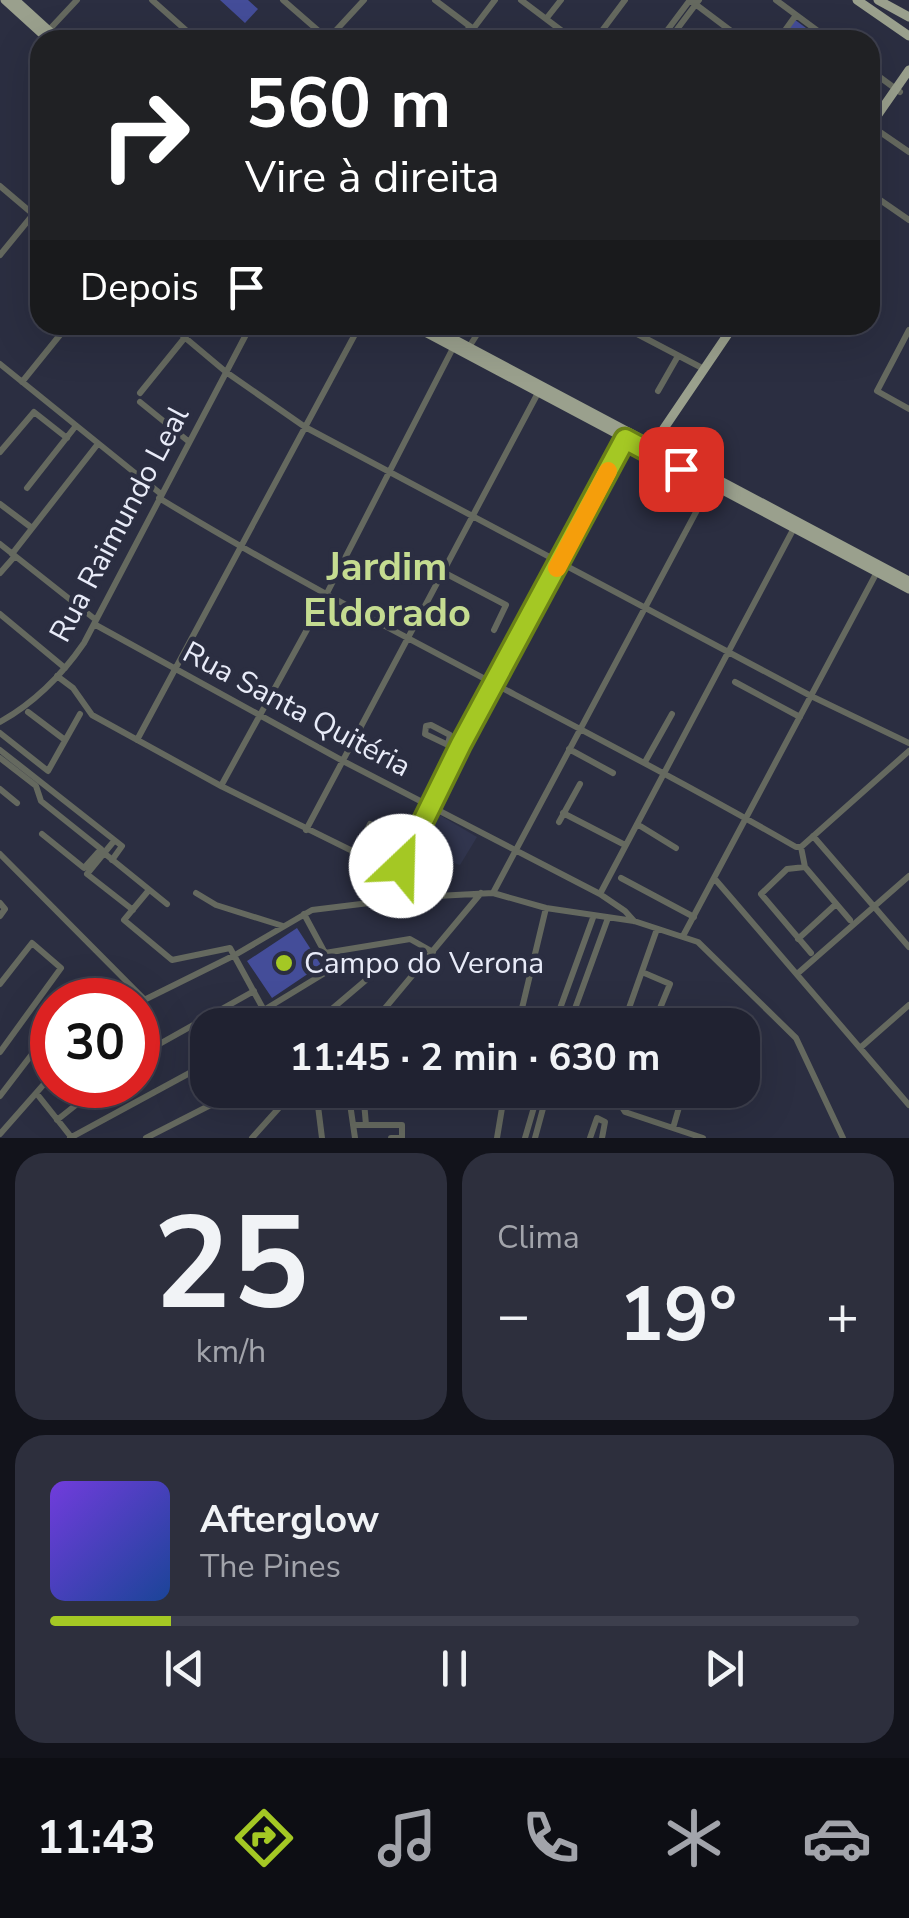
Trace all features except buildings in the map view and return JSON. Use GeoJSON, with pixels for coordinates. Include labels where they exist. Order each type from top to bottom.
{"type":"FeatureCollection","features":[{"type":"Feature","properties":{"kind":"main road"},"geometry":{"type":"LineString","coordinates":[[5,0],[43,30]]}},
{"type":"Feature","properties":{"kind":"main road"},"geometry":{"type":"LineString","coordinates":[[15,0],[44,30]]}},
{"type":"Feature","properties":{"kind":"main road"},"geometry":{"type":"LineString","coordinates":[[857,0],[909,36]]}},
{"type":"Feature","properties":{"kind":"main road"},"geometry":{"type":"LineString","coordinates":[[878,0],[909,17]]}},
{"type":"Feature","properties":{"kind":"main road"},"geometry":{"type":"LineString","coordinates":[[880,113],[909,70]]}},
{"type":"Feature","properties":{"kind":"main road"},"geometry":{"type":"LineString","coordinates":[[430,335],[909,581]]}},
{"type":"Feature","properties":{"kind":"main road"},"geometry":{"type":"LineString","coordinates":[[445,335],[625,439],[652,449],[909,589]]}},
{"type":"Feature","properties":{"kind":"main road"},"geometry":{"type":"LineString","coordinates":[[652,449],[727,335]]}},
{"type":"Feature","properties":{"kind":"street"},"geometry":{"type":"LineString","coordinates":[[53,30],[77,0]]}},
{"type":"Feature","properties":{"kind":"street"},"geometry":{"type":"LineString","coordinates":[[152,0],[186,30]]}},
{"type":"Feature","properties":{"kind":"street"},"geometry":{"type":"LineString","coordinates":[[283,0],[317,30]]}},
{"type":"Feature","properties":{"kind":"street"},"geometry":{"type":"LineString","coordinates":[[435,0],[474,30]]}},
{"type":"Feature","properties":{"kind":"street"},"geometry":{"type":"LineString","coordinates":[[471,28],[495,0]]}},
{"type":"Feature","properties":{"kind":"street"},"geometry":{"type":"LineString","coordinates":[[521,0],[560,30]]}},
{"type":"Feature","properties":{"kind":"street"},"geometry":{"type":"LineString","coordinates":[[546,20],[561,0]]}},
{"type":"Feature","properties":{"kind":"street"},"geometry":{"type":"LineString","coordinates":[[603,30],[625,0]]}},
{"type":"Feature","properties":{"kind":"street"},"geometry":{"type":"LineString","coordinates":[[776,0],[816,30]]}},
{"type":"Feature","properties":{"kind":"street"},"geometry":{"type":"LineString","coordinates":[[336,30],[360,1]]}},
{"type":"Feature","properties":{"kind":"street"},"geometry":{"type":"LineString","coordinates":[[669,30],[695,1]]}},
{"type":"Feature","properties":{"kind":"street"},"geometry":{"type":"LineString","coordinates":[[676,30],[695,1]]}},
{"type":"Feature","properties":{"kind":"street"},"geometry":{"type":"LineString","coordinates":[[695,1],[731,30]]}},
{"type":"Feature","properties":{"kind":"street"},"geometry":{"type":"LineString","coordinates":[[785,30],[796,15]]}},
{"type":"Feature","properties":{"kind":"street"},"geometry":{"type":"LineString","coordinates":[[880,77],[898,90]]}},
{"type":"Feature","properties":{"kind":"street"},"geometry":{"type":"LineString","coordinates":[[880,132],[909,152]]}},
{"type":"Feature","properties":{"kind":"street"},"geometry":{"type":"LineString","coordinates":[[0,186],[30,211]]}},
{"type":"Feature","properties":{"kind":"street"},"geometry":{"type":"LineString","coordinates":[[880,201],[909,220]]}},
{"type":"Feature","properties":{"kind":"street"},"geometry":{"type":"LineString","coordinates":[[0,255],[30,224]]}},
{"type":"Feature","properties":{"kind":"street"},"geometry":{"type":"LineString","coordinates":[[909,330],[877,393],[909,410]]}},
{"type":"Feature","properties":{"kind":"street"},"geometry":{"type":"LineString","coordinates":[[22,382],[60,335]]}},
{"type":"Feature","properties":{"kind":"street"},"geometry":{"type":"LineString","coordinates":[[182,335],[226,372],[306,428],[811,696],[909,743]]}},
{"type":"Feature","properties":{"kind":"street","name":"Rua Raimundo Leal"},"geometry":{"type":"LineString","coordinates":[[0,722],[24,708],[65,668],[95,622],[246,335]]}},
{"type":"Feature","properties":{"kind":"street"},"geometry":{"type":"LineString","coordinates":[[137,740],[355,335]]}},
{"type":"Feature","properties":{"kind":"street"},"geometry":{"type":"LineString","coordinates":[[468,348],[476,335]]}},
{"type":"Feature","properties":{"kind":"street"},"geometry":{"type":"LineString","coordinates":[[639,335],[704,370]]}},
{"type":"Feature","properties":{"kind":"street"},"geometry":{"type":"LineString","coordinates":[[140,393],[185,337]]}},
{"type":"Feature","properties":{"kind":"street"},"geometry":{"type":"LineString","coordinates":[[221,786],[326,595],[453,348]]}},
{"type":"Feature","properties":{"kind":"street"},"geometry":{"type":"LineString","coordinates":[[658,391],[678,356]]}},
{"type":"Feature","properties":{"kind":"street"},"geometry":{"type":"LineString","coordinates":[[0,364],[160,496],[242,548],[664,772],[796,848],[802,847],[909,751]]}},
{"type":"Feature","properties":{"kind":"street"},"geometry":{"type":"LineString","coordinates":[[306,830],[538,389]]}},
{"type":"Feature","properties":{"kind":"street"},"geometry":{"type":"LineString","coordinates":[[140,402],[188,442]]}},
{"type":"Feature","properties":{"kind":"street"},"geometry":{"type":"LineString","coordinates":[[0,452],[34,412],[67,438]]}},
{"type":"Feature","properties":{"kind":"street"},"geometry":{"type":"LineString","coordinates":[[28,488],[75,427]]}},
{"type":"Feature","properties":{"kind":"street"},"geometry":{"type":"LineString","coordinates":[[401,876],[404,858],[429,806],[625,439]]}},
{"type":"Feature","properties":{"kind":"street"},"geometry":{"type":"LineString","coordinates":[[0,573],[96,444]]}},
{"type":"Feature","properties":{"kind":"street"},"geometry":{"type":"LineString","coordinates":[[493,894],[711,484]]}},
{"type":"Feature","properties":{"kind":"street"},"geometry":{"type":"LineString","coordinates":[[0,504],[32,528]]}},
{"type":"Feature","properties":{"kind":"street"},"geometry":{"type":"LineString","coordinates":[[600,894],[794,528]]}},
{"type":"Feature","properties":{"kind":"street","name":"Rua Santa Quitéria"},"geometry":{"type":"LineString","coordinates":[[0,544],[95,622],[174,669],[600,894],[625,910],[634,921]]}},
{"type":"Feature","properties":{"kind":"street"},"geometry":{"type":"LineString","coordinates":[[444,572],[506,605],[494,630]]}},
{"type":"Feature","properties":{"kind":"street"},"geometry":{"type":"LineString","coordinates":[[683,936],[877,572]]}},
{"type":"Feature","properties":{"kind":"street"},"geometry":{"type":"LineString","coordinates":[[0,614],[65,668]]}},
{"type":"Feature","properties":{"kind":"street"},"geometry":{"type":"LineString","coordinates":[[57,676],[73,688],[88,712],[221,786],[401,876],[418,897]]}},
{"type":"Feature","properties":{"kind":"street"},"geometry":{"type":"LineString","coordinates":[[734,682],[800,716]]}},
{"type":"Feature","properties":{"kind":"street"},"geometry":{"type":"LineString","coordinates":[[28,712],[65,740]]}},
{"type":"Feature","properties":{"kind":"street"},"geometry":{"type":"LineString","coordinates":[[0,733],[47,771],[80,714]]}},
{"type":"Feature","properties":{"kind":"street"},"geometry":{"type":"LineString","coordinates":[[645,762],[672,714]]}},
{"type":"Feature","properties":{"kind":"street"},"geometry":{"type":"LineString","coordinates":[[451,739],[461,744]]}},
{"type":"Feature","properties":{"kind":"street"},"geometry":{"type":"LineString","coordinates":[[569,749],[614,773]]}},
{"type":"Feature","properties":{"kind":"street"},"geometry":{"type":"LineString","coordinates":[[0,750],[122,846],[112,860]]}},
{"type":"Feature","properties":{"kind":"street"},"geometry":{"type":"LineString","coordinates":[[0,758],[36,786],[44,804],[101,848],[84,868],[42,834]]}},
{"type":"Feature","properties":{"kind":"street"},"geometry":{"type":"LineString","coordinates":[[559,822],[580,784]]}},
{"type":"Feature","properties":{"kind":"street"},"geometry":{"type":"LineString","coordinates":[[0,789],[18,802]]}},
{"type":"Feature","properties":{"kind":"street"},"geometry":{"type":"LineString","coordinates":[[44,804],[53,792]]}},
{"type":"Feature","properties":{"kind":"street"},"geometry":{"type":"LineString","coordinates":[[564,813],[626,845]]}},
{"type":"Feature","properties":{"kind":"street"},"geometry":{"type":"LineString","coordinates":[[355,854],[370,824]]}},
{"type":"Feature","properties":{"kind":"street"},"geometry":{"type":"LineString","coordinates":[[637,824],[676,848]]}},
{"type":"Feature","properties":{"kind":"street"},"geometry":{"type":"LineString","coordinates":[[814,836],[909,947]]}},
{"type":"Feature","properties":{"kind":"street"},"geometry":{"type":"LineString","coordinates":[[113,839],[88,874],[132,910]]}},
{"type":"Feature","properties":{"kind":"street"},"geometry":{"type":"LineString","coordinates":[[802,847],[805,868],[850,920]]}},
{"type":"Feature","properties":{"kind":"street"},"geometry":{"type":"LineString","coordinates":[[0,854],[119,978]]}},
{"type":"Feature","properties":{"kind":"street"},"geometry":{"type":"LineString","coordinates":[[104,854],[167,904]]}},
{"type":"Feature","properties":{"kind":"street"},"geometry":{"type":"LineString","coordinates":[[805,868],[787,869],[761,894],[811,953]]}},
{"type":"Feature","properties":{"kind":"street"},"geometry":{"type":"LineString","coordinates":[[797,974],[909,876]]}},
{"type":"Feature","properties":{"kind":"street"},"geometry":{"type":"LineString","coordinates":[[621,878],[694,917]]}},
{"type":"Feature","properties":{"kind":"street"},"geometry":{"type":"LineString","coordinates":[[714,878],[909,1105]]}},
{"type":"Feature","properties":{"kind":"street"},"geometry":{"type":"LineString","coordinates":[[149,890],[124,920],[172,960],[228,948],[263,1008]]}},
{"type":"Feature","properties":{"kind":"street"},"geometry":{"type":"LineString","coordinates":[[196,893],[216,905],[283,926]]}},
{"type":"Feature","properties":{"kind":"street"},"geometry":{"type":"LineString","coordinates":[[386,1008],[481,893]]}},
{"type":"Feature","properties":{"kind":"street"},"geometry":{"type":"LineString","coordinates":[[160,992],[326,906],[481,893],[546,908],[634,921],[704,946],[796,1038],[843,1138]]}},
{"type":"Feature","properties":{"kind":"street"},"geometry":{"type":"LineString","coordinates":[[0,902],[5,909],[0,916]]}},
{"type":"Feature","properties":{"kind":"street"},"geometry":{"type":"LineString","coordinates":[[798,938],[836,904]]}},
{"type":"Feature","properties":{"kind":"street"},"geometry":{"type":"LineString","coordinates":[[522,1008],[546,908]]}},
{"type":"Feature","properties":{"kind":"street"},"geometry":{"type":"LineString","coordinates":[[267,1008],[327,973],[325,953],[304,914]]}},
{"type":"Feature","properties":{"kind":"street"},"geometry":{"type":"LineString","coordinates":[[560,1008],[594,916]]}},
{"type":"Feature","properties":{"kind":"street"},"geometry":{"type":"LineString","coordinates":[[575,1008],[608,917]]}},
{"type":"Feature","properties":{"kind":"street"},"geometry":{"type":"LineString","coordinates":[[629,1008],[657,929]]}},
{"type":"Feature","properties":{"kind":"street"},"geometry":{"type":"LineString","coordinates":[[325,953],[410,938],[434,952]]}},
{"type":"Feature","properties":{"kind":"street"},"geometry":{"type":"LineString","coordinates":[[0,984],[32,943],[61,968],[0,1052]]}},
{"type":"Feature","properties":{"kind":"street"},"geometry":{"type":"LineString","coordinates":[[642,972],[670,984],[660,1008]]}},
{"type":"Feature","properties":{"kind":"street"},"geometry":{"type":"LineString","coordinates":[[333,1008],[366,980]]}},
{"type":"Feature","properties":{"kind":"street"},"geometry":{"type":"LineString","coordinates":[[160,1044],[254,991]]}},
{"type":"Feature","properties":{"kind":"street"},"geometry":{"type":"LineString","coordinates":[[860,1048],[909,1005]]}},
{"type":"Feature","properties":{"kind":"street"},"geometry":{"type":"LineString","coordinates":[[0,1096],[30,1057]]}},
{"type":"Feature","properties":{"kind":"street"},"geometry":{"type":"LineString","coordinates":[[48,1108],[71,1138],[190,1073]]}},
{"type":"Feature","properties":{"kind":"street"},"geometry":{"type":"LineString","coordinates":[[0,1134],[30,1102]]}},
{"type":"Feature","properties":{"kind":"street"},"geometry":{"type":"LineString","coordinates":[[58,1120],[73,1108]]}},
{"type":"Feature","properties":{"kind":"street"},"geometry":{"type":"LineString","coordinates":[[146,1138],[205,1108]]}},
{"type":"Feature","properties":{"kind":"street"},"geometry":{"type":"LineString","coordinates":[[252,1138],[279,1108]]}},
{"type":"Feature","properties":{"kind":"street"},"geometry":{"type":"LineString","coordinates":[[318,1108],[322,1138]]}},
{"type":"Feature","properties":{"kind":"street"},"geometry":{"type":"LineString","coordinates":[[351,1108],[355,1138]]}},
{"type":"Feature","properties":{"kind":"street"},"geometry":{"type":"LineString","coordinates":[[365,1108],[366,1125]]}},
{"type":"Feature","properties":{"kind":"street"},"geometry":{"type":"LineString","coordinates":[[497,1138],[502,1108]]}},
{"type":"Feature","properties":{"kind":"street"},"geometry":{"type":"LineString","coordinates":[[525,1138],[534,1108]]}},
{"type":"Feature","properties":{"kind":"street"},"geometry":{"type":"LineString","coordinates":[[535,1138],[543,1108]]}},
{"type":"Feature","properties":{"kind":"street"},"geometry":{"type":"LineString","coordinates":[[623,1108],[625,1112],[703,1138]]}},
{"type":"Feature","properties":{"kind":"street"},"geometry":{"type":"LineString","coordinates":[[673,1128],[679,1108]]}},
{"type":"Feature","properties":{"kind":"street"},"geometry":{"type":"LineString","coordinates":[[590,1138],[597,1118],[605,1122],[602,1138]]}},
{"type":"Feature","properties":{"kind":"street"},"geometry":{"type":"LineString","coordinates":[[353,1125],[402,1125],[402,1138],[391,1138]]}},
{"type":"Feature","properties":{"kind":"shaded area"},"geometry":{"type":"Polygon","coordinates":[[[220,0],[248,0],[258,9],[245,23],[220,0]]]}},
{"type":"Feature","properties":{"kind":"shaded area"},"geometry":{"type":"Polygon","coordinates":[[[794,19],[809,30],[786,30],[794,19]]]}},
{"type":"Feature","properties":{"kind":"shaded area"},"geometry":{"type":"Polygon","coordinates":[[[431,810],[477,837],[460,865],[451,862],[449,889],[417,889],[405,873],[407,859],[431,810]]]}},
{"type":"Feature","properties":{"kind":"shaded area","name":"Campo do Verona"},"geometry":{"type":"Polygon","coordinates":[[[297,928],[321,965],[272,998],[247,961],[297,928]]]}},
{"type":"Feature","properties":{"kind":"slow traffic"},"geometry":{"type":"LineString","coordinates":[[557,568],[608,471]]}},
{"type":"Feature","properties":{"kind":"place","name":"Campo do Verona"},"geometry":{"type":"Point","coordinates":[284,963]}},
{"type":"Feature","properties":{"kind":"district","name":"Jardim Eldorado"},"geometry":{"type":"Point","coordinates":[387,589]}},
{"type":"Feature","properties":{"kind":"route"},"geometry":{"type":"LineString","coordinates":[[401,866],[461,744],[625,439],[681,469]]}}]}
